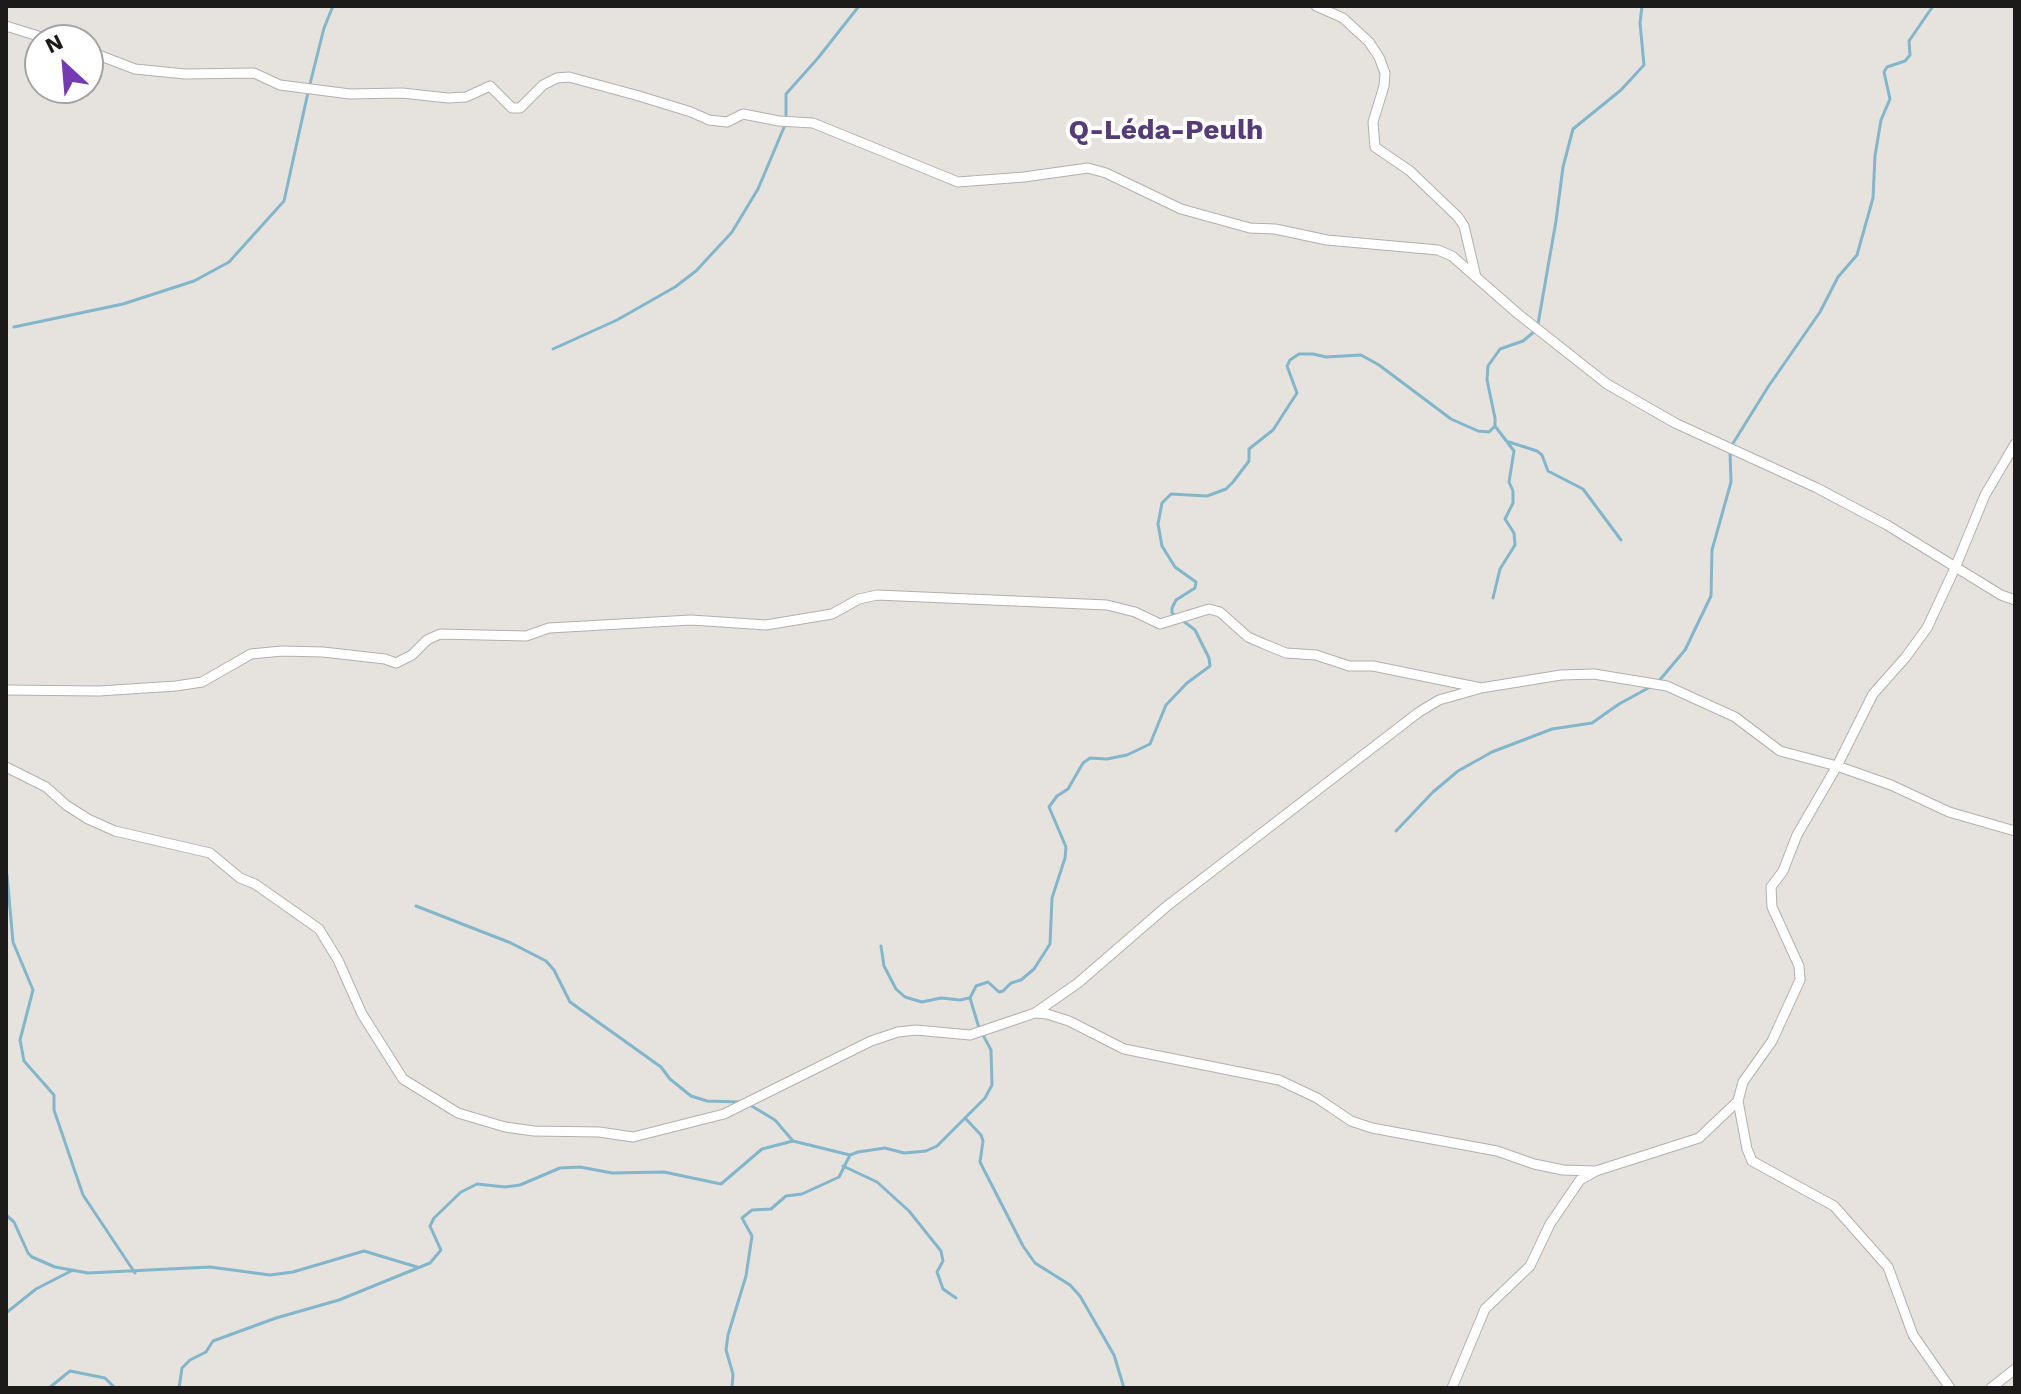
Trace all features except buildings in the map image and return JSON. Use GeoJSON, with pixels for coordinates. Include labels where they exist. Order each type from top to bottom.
{"type":"FeatureCollection","features":[{"type":"Feature","properties":{"kind":"street"},"geometry":{"type":"LineString","coordinates":[[1316,6],[1343,18],[1369,42],[1379,57],[1385,73],[1373,122],[1375,147],[1410,171],[1458,217],[1464,226],[1476,277]]}},
{"type":"Feature","properties":{"kind":"street"},"geometry":{"type":"LineString","coordinates":[[104,57],[135,69],[185,74],[254,73],[280,85],[350,94],[466,97],[490,86],[512,108],[520,108],[543,85],[557,78],[569,77],[709,120],[727,122],[743,114],[813,123],[958,182],[1088,168],[1106,173],[1181,209],[1250,228],[1275,229],[1327,240],[1438,250],[1452,256],[1607,384],[1675,423],[1817,488],[1887,525],[2001,595],[2015,600]]}},
{"type":"Feature","properties":{"kind":"street"},"geometry":{"type":"LineString","coordinates":[[1950,1388],[1913,1335],[1888,1267],[1834,1206],[1752,1161],[1738,1101],[1743,1082],[1772,1041],[1800,980],[1799,966],[1772,907],[1771,887],[1783,871],[1797,835],[1837,766],[1873,694],[1927,628],[1985,495],[2015,444]]}},
{"type":"Feature","properties":{"kind":"street"},"geometry":{"type":"LineString","coordinates":[[6,690],[99,691],[176,686],[202,682],[251,654],[282,651],[323,652],[396,663],[440,634],[526,636],[549,628],[691,620],[766,625],[832,614],[859,599],[877,595],[1107,605],[1135,612],[1160,624],[1209,609],[1220,612],[1248,637],[1286,653],[1316,655],[1349,666],[1373,666],[1481,688]]}},
{"type":"Feature","properties":{"kind":"street"},"geometry":{"type":"LineString","coordinates":[[6,767],[46,787],[66,805],[115,831],[210,853],[240,878],[255,884],[319,929],[338,960],[362,1014],[403,1079],[458,1113],[505,1127],[534,1131],[599,1132],[633,1137],[724,1114],[871,1041],[898,1032],[916,1030],[970,1035],[1035,1013],[1078,983],[1167,906],[1419,712],[1439,700],[1481,688],[1561,675],[1594,674],[1667,686],[1735,717],[1780,751],[1837,766],[1891,785],[1949,812],[2015,831]]}},
{"type":"Feature","properties":{"kind":"street"},"geometry":{"type":"LineString","coordinates":[[1035,1013],[1069,1021],[1124,1049],[1279,1080],[1317,1098],[1351,1121],[1372,1128],[1497,1151],[1563,1170],[1596,1171]]}},
{"type":"Feature","properties":{"kind":"street"},"geometry":{"type":"LineString","coordinates":[[1452,1388],[1485,1309],[1530,1266],[1550,1224],[1573,1188],[1596,1171],[1699,1138],[1738,1101]]}},
{"type":"Feature","properties":{"kind":"street"},"geometry":{"type":"LineString","coordinates":[[1991,1388],[2015,1369]]}},
{"type":"Feature","properties":{"kind":"waterway"},"geometry":{"type":"LineString","coordinates":[[14,327],[123,304],[194,281],[229,262],[284,201],[324,28],[333,6]]}},
{"type":"Feature","properties":{"kind":"waterway"},"geometry":{"type":"LineString","coordinates":[[786,118],[786,94],[859,6]]}},
{"type":"Feature","properties":{"kind":"waterway"},"geometry":{"type":"LineString","coordinates":[[1538,324],[1563,167],[1573,129],[1621,90],[1644,65],[1640,23],[1642,6]]}},
{"type":"Feature","properties":{"kind":"waterway"},"geometry":{"type":"LineString","coordinates":[[1732,445],[1820,312],[1838,277],[1857,255],[1873,198],[1881,120],[1890,99],[1884,72],[1887,67],[1905,61],[1910,55],[1909,41],[1933,6]]}},
{"type":"Feature","properties":{"kind":"waterway"},"geometry":{"type":"LineString","coordinates":[[553,349],[617,320],[675,287],[696,271],[732,232],[758,189],[785,125]]}},
{"type":"Feature","properties":{"kind":"waterway"},"geometry":{"type":"LineString","coordinates":[[1176,616],[1172,613],[1176,600],[1195,588],[1196,582],[1175,567],[1162,546],[1158,524],[1162,503],[1171,494],[1207,496],[1226,489],[1233,482],[1249,461],[1249,449],[1273,430],[1297,393],[1287,366],[1290,360],[1299,354],[1326,357],[1361,355],[1451,419],[1478,431],[1489,432],[1495,426],[1495,418],[1487,380],[1488,366],[1500,349],[1523,341],[1535,331]]}},
{"type":"Feature","properties":{"kind":"waterway"},"geometry":{"type":"LineString","coordinates":[[1493,598],[1500,569],[1515,545],[1514,533],[1505,519],[1513,503],[1509,482],[1514,451],[1495,426]]}},
{"type":"Feature","properties":{"kind":"waterway"},"geometry":{"type":"LineString","coordinates":[[1509,442],[1537,451],[1542,455],[1548,471],[1583,489],[1621,540]]}},
{"type":"Feature","properties":{"kind":"waterway"},"geometry":{"type":"LineString","coordinates":[[1658,682],[1685,650],[1711,596],[1712,550],[1731,482],[1730,452]]}},
{"type":"Feature","properties":{"kind":"waterway"},"geometry":{"type":"LineString","coordinates":[[979,1028],[970,998],[976,986],[988,982],[999,992],[1003,991],[1034,969],[1050,944],[1052,898],[1066,847],[1049,807],[1057,796],[1068,789],[1083,763],[1090,758],[1127,755],[1150,744],[1166,705],[1187,683],[1210,666],[1195,630],[1182,620]]}},
{"type":"Feature","properties":{"kind":"waterway"},"geometry":{"type":"LineString","coordinates":[[1396,831],[1458,771],[1492,752],[1552,729],[1592,723],[1652,686]]}},
{"type":"Feature","properties":{"kind":"waterway"},"geometry":{"type":"LineString","coordinates":[[7,875],[13,942],[33,990],[20,1040],[24,1061],[54,1095],[54,1110],[83,1195],[135,1273]]}},
{"type":"Feature","properties":{"kind":"waterway"},"geometry":{"type":"LineString","coordinates":[[416,906],[511,943],[546,961],[570,1002],[661,1067],[691,1096],[707,1101],[739,1102]]}},
{"type":"Feature","properties":{"kind":"waterway"},"geometry":{"type":"LineString","coordinates":[[881,946],[884,966],[896,989],[905,997],[922,1002],[969,998]]}},
{"type":"Feature","properties":{"kind":"waterway"},"geometry":{"type":"LineString","coordinates":[[732,1388],[733,1374],[726,1350],[746,1276],[752,1236],[742,1218],[752,1210],[771,1209],[786,1196],[802,1194],[839,1177],[850,1155],[858,1152],[885,1148],[904,1153],[926,1151],[937,1146],[985,1098],[992,1085],[991,1050],[983,1035]]}},
{"type":"Feature","properties":{"kind":"waterway"},"geometry":{"type":"LineString","coordinates":[[750,1105],[775,1120],[793,1141]]}},
{"type":"Feature","properties":{"kind":"waterway"},"geometry":{"type":"LineString","coordinates":[[966,1119],[981,1135],[980,1162],[1023,1246],[1035,1263],[1070,1285],[1080,1296],[1114,1355],[1124,1388]]}},
{"type":"Feature","properties":{"kind":"waterway"},"geometry":{"type":"LineString","coordinates":[[179,1388],[182,1368],[206,1352],[213,1341],[339,1300],[430,1263],[441,1250],[430,1226],[434,1218],[461,1192],[477,1184],[520,1185],[560,1168],[580,1167],[612,1173],[664,1172],[721,1184],[762,1149],[793,1141],[850,1155]]}},
{"type":"Feature","properties":{"kind":"waterway"},"geometry":{"type":"LineString","coordinates":[[843,1166],[877,1182],[909,1211],[941,1251],[943,1261],[937,1272],[943,1289],[956,1298]]}},
{"type":"Feature","properties":{"kind":"waterway"},"geometry":{"type":"LineString","coordinates":[[6,1215],[14,1222],[32,1257],[55,1267],[88,1273],[210,1267],[270,1275],[293,1272],[364,1251],[417,1267]]}},
{"type":"Feature","properties":{"kind":"waterway"},"geometry":{"type":"LineString","coordinates":[[6,1313],[36,1289],[73,1270]]}},
{"type":"Feature","properties":{"kind":"waterway"},"geometry":{"type":"LineString","coordinates":[[49,1388],[70,1371],[105,1378],[115,1388]]}},
{"type":"Feature","properties":{"kind":"district","name":"Q-Léda-Peulh"},"geometry":{"type":"Point","coordinates":[1166,131]}}]}
